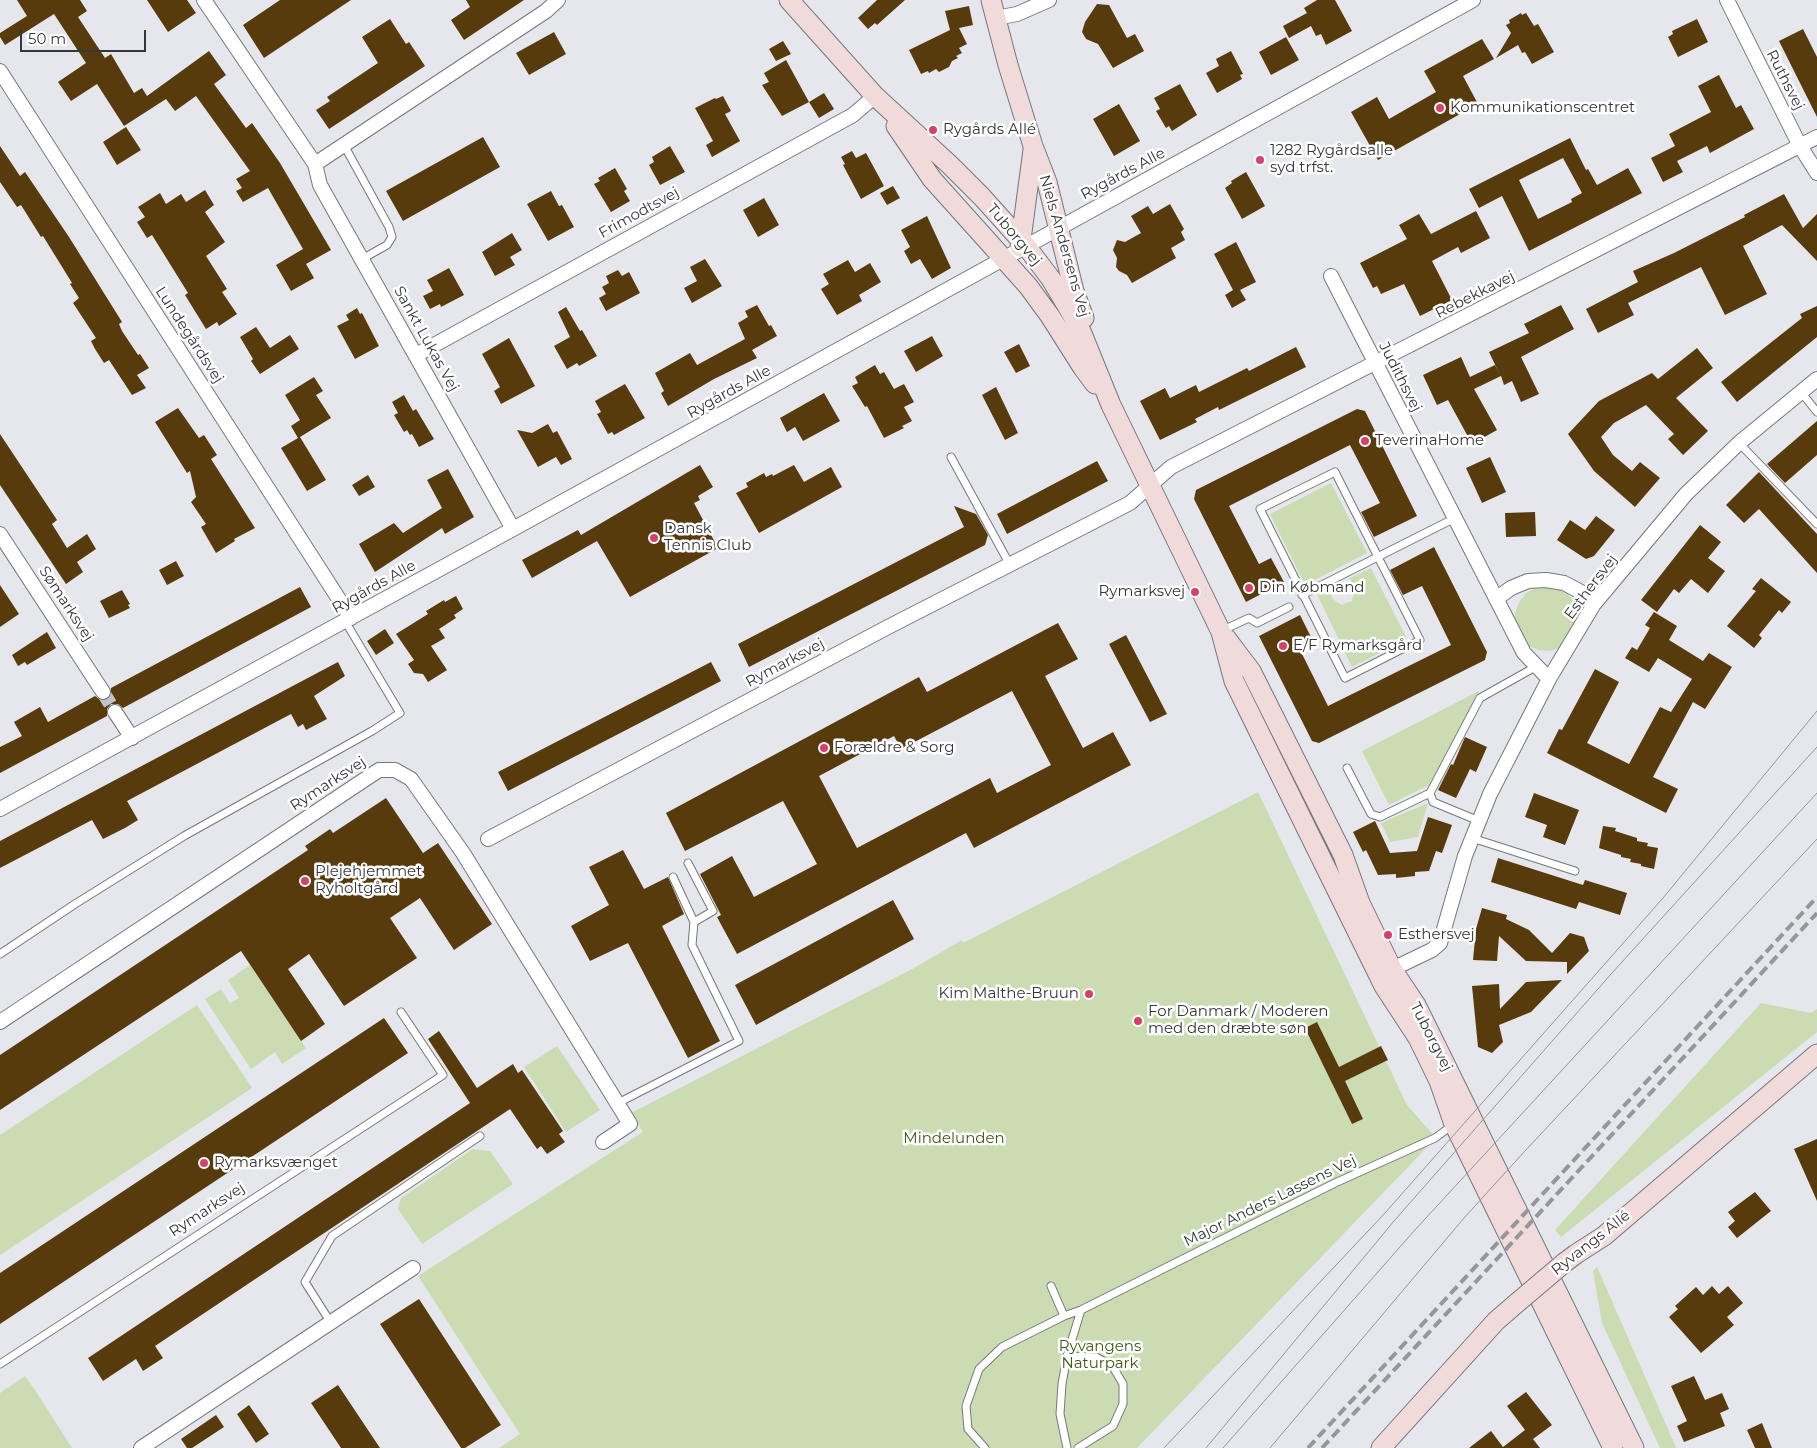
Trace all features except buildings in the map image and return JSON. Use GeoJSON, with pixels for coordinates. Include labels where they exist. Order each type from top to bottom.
{"type":"FeatureCollection","features":[{"type":"Feature","properties":{"kind":"street","name":"Sankt Lukas Vej"},"geometry":{"type":"LineString","coordinates":[[204,0],[314,164],[320,185],[513,529]]}},
{"type":"Feature","properties":{"kind":"street"},"geometry":{"type":"LineString","coordinates":[[314,164],[546,11],[558,0]]}},
{"type":"Feature","properties":{"kind":"street","name":"Tuborgvej"},"geometry":{"type":"LineString","coordinates":[[789,0],[875,96],[950,165],[1018,248]]}},
{"type":"Feature","properties":{"kind":"street"},"geometry":{"type":"LineString","coordinates":[[994,9],[1017,14],[1049,0]]}},
{"type":"Feature","properties":{"kind":"street","name":"Rygårds Alle"},"geometry":{"type":"LineString","coordinates":[[0,810],[513,529],[1018,248],[1242,128],[1472,0]]}},
{"type":"Feature","properties":{"kind":"street","name":"Ruthsvej"},"geometry":{"type":"LineString","coordinates":[[1727,0],[1800,146],[1817,173]]}},
{"type":"Feature","properties":{"kind":"street","name":"Niels Andersens Vej"},"geometry":{"type":"LineString","coordinates":[[994,9],[1008,65],[1033,146],[1047,182],[1074,291],[1089,329],[1111,405]]}},
{"type":"Feature","properties":{"kind":"street","name":"Lundegårdsvej"},"geometry":{"type":"LineString","coordinates":[[0,70],[348,619]]}},
{"type":"Feature","properties":{"kind":"street","name":"Tuborgvej"},"geometry":{"type":"LineString","coordinates":[[875,96],[932,179],[1018,248],[1052,279],[1081,331],[1111,405],[1221,632],[1252,671],[1343,855],[1386,972],[1439,1081],[1454,1124],[1613,1448]]}},
{"type":"Feature","properties":{"kind":"street","name":"Frimodtsvej"},"geometry":{"type":"LineString","coordinates":[[416,355],[853,115],[875,96]]}},
{"type":"Feature","properties":{"kind":"street","name":"Rebekkavej"},"geometry":{"type":"LineString","coordinates":[[1150,486],[1171,467],[1817,137]]}},
{"type":"Feature","properties":{"kind":"street","name":"Niels Andersens Vej"},"geometry":{"type":"LineString","coordinates":[[1025,282],[1020,267],[1018,248],[1033,146]]}},
{"type":"Feature","properties":{"kind":"street","name":"Judithsvej"},"geometry":{"type":"LineString","coordinates":[[1331,276],[1524,653],[1548,679]]}},
{"type":"Feature","properties":{"kind":"street","name":"Tuborgvej"},"geometry":{"type":"LineString","coordinates":[[1025,282],[1050,316],[1083,368],[1111,405]]}},
{"type":"Feature","properties":{"kind":"street","name":"Esthersvej"},"geometry":{"type":"LineString","coordinates":[[1386,972],[1432,950],[1440,943],[1465,856],[1490,794],[1548,679],[1594,604],[1686,494],[1739,443],[1817,380]]}},
{"type":"Feature","properties":{"kind":"street","name":"Rymarksvej"},"geometry":{"type":"LineString","coordinates":[[488,839],[870,636],[1130,503],[1150,486]]}},
{"type":"Feature","properties":{"kind":"street","name":"Sømarksvej"},"geometry":{"type":"LineString","coordinates":[[0,534],[103,692]]}},
{"type":"Feature","properties":{"kind":"street"},"geometry":{"type":"LineString","coordinates":[[1496,599],[1511,588],[1528,581],[1546,580],[1564,584],[1581,592],[1594,604]]}},
{"type":"Feature","properties":{"kind":"street"},"geometry":{"type":"LineString","coordinates":[[115,712],[132,738]]}},
{"type":"Feature","properties":{"kind":"street","name":"Rymarksvej"},"geometry":{"type":"LineString","coordinates":[[0,1022],[379,770],[395,770],[411,779],[462,853],[630,1124],[603,1142]]}},
{"type":"Feature","properties":{"kind":"street","name":"Tuborgvej"},"geometry":{"type":"LineString","coordinates":[[1386,972],[1416,1005],[1634,1448]]}},
{"type":"Feature","properties":{"kind":"street","name":"Ryvangs Allé"},"geometry":{"type":"LineString","coordinates":[[1381,1448],[1496,1321],[1576,1254],[1604,1236],[1815,1061]]}},
{"type":"Feature","properties":{"kind":"street"},"geometry":{"type":"LineString","coordinates":[[141,1448],[413,1268]]}},
{"type":"Feature","properties":{"kind":"lane"},"geometry":{"type":"LineString","coordinates":[[344,145],[390,226],[392,236],[387,245],[362,259]]}},
{"type":"Feature","properties":{"kind":"lane"},"geometry":{"type":"LineString","coordinates":[[1801,392],[1817,412]]}},
{"type":"Feature","properties":{"kind":"lane"},"geometry":{"type":"LineString","coordinates":[[1739,443],[1817,524]]}},
{"type":"Feature","properties":{"kind":"lane"},"geometry":{"type":"LineString","coordinates":[[951,457],[1011,565]]}},
{"type":"Feature","properties":{"kind":"lane"},"geometry":{"type":"LineString","coordinates":[[1335,472],[1378,557],[1420,640],[1345,678],[1260,510],[1335,472]]}},
{"type":"Feature","properties":{"kind":"lane"},"geometry":{"type":"LineString","coordinates":[[1302,595],[1455,518]]}},
{"type":"Feature","properties":{"kind":"lane"},"geometry":{"type":"LineString","coordinates":[[1221,632],[1249,618],[1257,623],[1289,607]]}},
{"type":"Feature","properties":{"kind":"lane"},"geometry":{"type":"LineString","coordinates":[[0,954],[75,904],[184,836],[372,731],[400,713],[348,619]]}},
{"type":"Feature","properties":{"kind":"lane"},"geometry":{"type":"LineString","coordinates":[[1348,768],[1371,814],[1380,817],[1430,793],[1480,698],[1537,666]]}},
{"type":"Feature","properties":{"kind":"lane"},"geometry":{"type":"LineString","coordinates":[[1430,793],[1433,802],[1479,821]]}},
{"type":"Feature","properties":{"kind":"lane"},"geometry":{"type":"LineString","coordinates":[[1472,838],[1575,871]]}},
{"type":"Feature","properties":{"kind":"lane"},"geometry":{"type":"LineString","coordinates":[[688,863],[712,912],[694,922]]}},
{"type":"Feature","properties":{"kind":"lane"},"geometry":{"type":"LineString","coordinates":[[618,1103],[740,1041],[692,946],[694,922],[673,877]]}},
{"type":"Feature","properties":{"kind":"lane","name":"Rymarksvej"},"geometry":{"type":"LineString","coordinates":[[0,1364],[443,1075],[401,1012]]}},
{"type":"Feature","properties":{"kind":"lane","name":"Major Anders Lassens Vej"},"geometry":{"type":"LineString","coordinates":[[985,1448],[968,1429],[966,1406],[979,1369],[1002,1347],[1064,1316],[1081,1310],[1336,1183],[1435,1138],[1469,1114]]}},
{"type":"Feature","properties":{"kind":"lane"},"geometry":{"type":"LineString","coordinates":[[331,1323],[305,1282],[332,1236],[480,1136]]}},
{"type":"Feature","properties":{"kind":"lane"},"geometry":{"type":"LineString","coordinates":[[1051,1286],[1064,1316]]}},
{"type":"Feature","properties":{"kind":"lane"},"geometry":{"type":"LineString","coordinates":[[1066,1448],[1060,1414],[1062,1384],[1067,1356],[1081,1310]]}},
{"type":"Feature","properties":{"kind":"lane"},"geometry":{"type":"LineString","coordinates":[[1067,1356],[1096,1357],[1113,1367],[1123,1384],[1123,1404],[1112,1426],[1078,1448]]}},
{"type":"Feature","properties":{"kind":"green space"},"geometry":{"type":"Polygon","coordinates":[[[1331,483],[1367,553],[1305,585],[1270,514],[1331,483]]]}},
{"type":"Feature","properties":{"kind":"green space"},"geometry":{"type":"Polygon","coordinates":[[[1371,568],[1407,639],[1352,667],[1317,594],[1328,589],[1333,599],[1341,605],[1352,601],[1355,590],[1350,578],[1371,568]]]}},
{"type":"Feature","properties":{"kind":"green space"},"geometry":{"type":"Polygon","coordinates":[[[1545,586],[1566,592],[1573,600],[1578,611],[1579,622],[1560,648],[1550,651],[1539,650],[1529,646],[1522,639],[1514,620],[1520,601],[1526,593],[1535,588],[1545,586]]]}},
{"type":"Feature","properties":{"kind":"green space"},"geometry":{"type":"Polygon","coordinates":[[[1479,691],[1431,784],[1389,805],[1362,751],[1479,691]]]}},
{"type":"Feature","properties":{"kind":"green space","name":"Mindelunden"},"geometry":{"type":"Polygon","coordinates":[[[1258,792],[1407,1105],[1436,1138],[1137,1448],[499,1448],[520,1434],[418,1276],[643,1132],[631,1113],[914,968],[962,940],[963,943],[1258,792]]]}},
{"type":"Feature","properties":{"kind":"green space"},"geometry":{"type":"Polygon","coordinates":[[[1428,803],[1418,837],[1390,842],[1381,823],[1428,803]]]}},
{"type":"Feature","properties":{"kind":"green space"},"geometry":{"type":"Polygon","coordinates":[[[250,965],[306,1048],[282,1064],[275,1052],[251,1069],[205,999],[221,989],[230,1003],[239,998],[228,980],[250,965]]]}},
{"type":"Feature","properties":{"kind":"green space"},"geometry":{"type":"Polygon","coordinates":[[[1761,1003],[1811,1013],[1817,1009],[1817,1032],[1561,1237],[1555,1230],[1761,1003]]]}},
{"type":"Feature","properties":{"kind":"green space"},"geometry":{"type":"Polygon","coordinates":[[[197,1005],[252,1088],[0,1255],[0,1135],[197,1005]]]}},
{"type":"Feature","properties":{"kind":"green space"},"geometry":{"type":"Polygon","coordinates":[[[557,1046],[600,1110],[566,1132],[524,1067],[557,1046]]]}},
{"type":"Feature","properties":{"kind":"green space"},"geometry":{"type":"Polygon","coordinates":[[[473,1149],[490,1151],[513,1184],[422,1244],[398,1209],[401,1198],[473,1149]]]}},
{"type":"Feature","properties":{"kind":"green space"},"geometry":{"type":"Polygon","coordinates":[[[1597,1267],[1676,1448],[1660,1448],[1602,1323],[1593,1271],[1597,1267]]]}},
{"type":"Feature","properties":{"kind":"green space"},"geometry":{"type":"Polygon","coordinates":[[[25,1376],[72,1448],[0,1448],[0,1393],[25,1376]]]}},
{"type":"Feature","properties":{"kind":"tunnel"},"geometry":{"type":"LineString","coordinates":[[103,692],[115,712]]}},
{"type":"Feature","properties":{"kind":"tram line"},"geometry":{"type":"LineString","coordinates":[[1164,1448],[1385,1213],[1663,898],[1817,711]]}},
{"type":"Feature","properties":{"kind":"tram line"},"geometry":{"type":"LineString","coordinates":[[1206,1448],[1394,1221],[1612,973],[1817,747]]}},
{"type":"Feature","properties":{"kind":"tram line"},"geometry":{"type":"LineString","coordinates":[[1223,1448],[1414,1231],[1817,793]]}},
{"type":"Feature","properties":{"kind":"tram line"},"geometry":{"type":"LineString","coordinates":[[1270,1448],[1464,1218],[1817,839]]}},
{"type":"Feature","properties":{"kind":"railway"},"geometry":{"type":"LineString","coordinates":[[1308,1448],[1817,897]]}},
{"type":"Feature","properties":{"kind":"railway"},"geometry":{"type":"LineString","coordinates":[[1322,1448],[1817,913]]}},
{"type":"Feature","properties":{"kind":"place","name":"Kommunikationscentret"},"geometry":{"type":"Point","coordinates":[1440,108]}},
{"type":"Feature","properties":{"kind":"place","name":"Rygårds Allé"},"geometry":{"type":"Point","coordinates":[933,130]}},
{"type":"Feature","properties":{"kind":"place","name":"1282 Rygårdsalle syd trfst."},"geometry":{"type":"Point","coordinates":[1260,160]}},
{"type":"Feature","properties":{"kind":"place","name":"TeverinaHome"},"geometry":{"type":"Point","coordinates":[1365,441]}},
{"type":"Feature","properties":{"kind":"place","name":"Dansk Tennis Club"},"geometry":{"type":"Point","coordinates":[654,538]}},
{"type":"Feature","properties":{"kind":"place","name":"Din Købmand"},"geometry":{"type":"Point","coordinates":[1249,588]}},
{"type":"Feature","properties":{"kind":"place","name":"Rymarksvej"},"geometry":{"type":"Point","coordinates":[1195,592]}},
{"type":"Feature","properties":{"kind":"place","name":"E/F Rymarksgård"},"geometry":{"type":"Point","coordinates":[1283,646]}},
{"type":"Feature","properties":{"kind":"place","name":"Forældre & Sorg"},"geometry":{"type":"Point","coordinates":[824,748]}},
{"type":"Feature","properties":{"kind":"place","name":"Plejehjemmet Ryholtgård"},"geometry":{"type":"Point","coordinates":[305,881]}},
{"type":"Feature","properties":{"kind":"place","name":"Esthersvej"},"geometry":{"type":"Point","coordinates":[1388,935]}},
{"type":"Feature","properties":{"kind":"place","name":"Kim Malthe-Bruun"},"geometry":{"type":"Point","coordinates":[1089,994]}},
{"type":"Feature","properties":{"kind":"place","name":"For Danmark / Moderen med den dræbte søn"},"geometry":{"type":"Point","coordinates":[1138,1021]}},
{"type":"Feature","properties":{"kind":"place","name":"Rymarksvænget"},"geometry":{"type":"Point","coordinates":[204,1163]}},
{"type":"Feature","properties":{"kind":"park label","name":"Ryvangens Naturpark"},"geometry":{"type":"Point","coordinates":[1100,1356]}}]}
